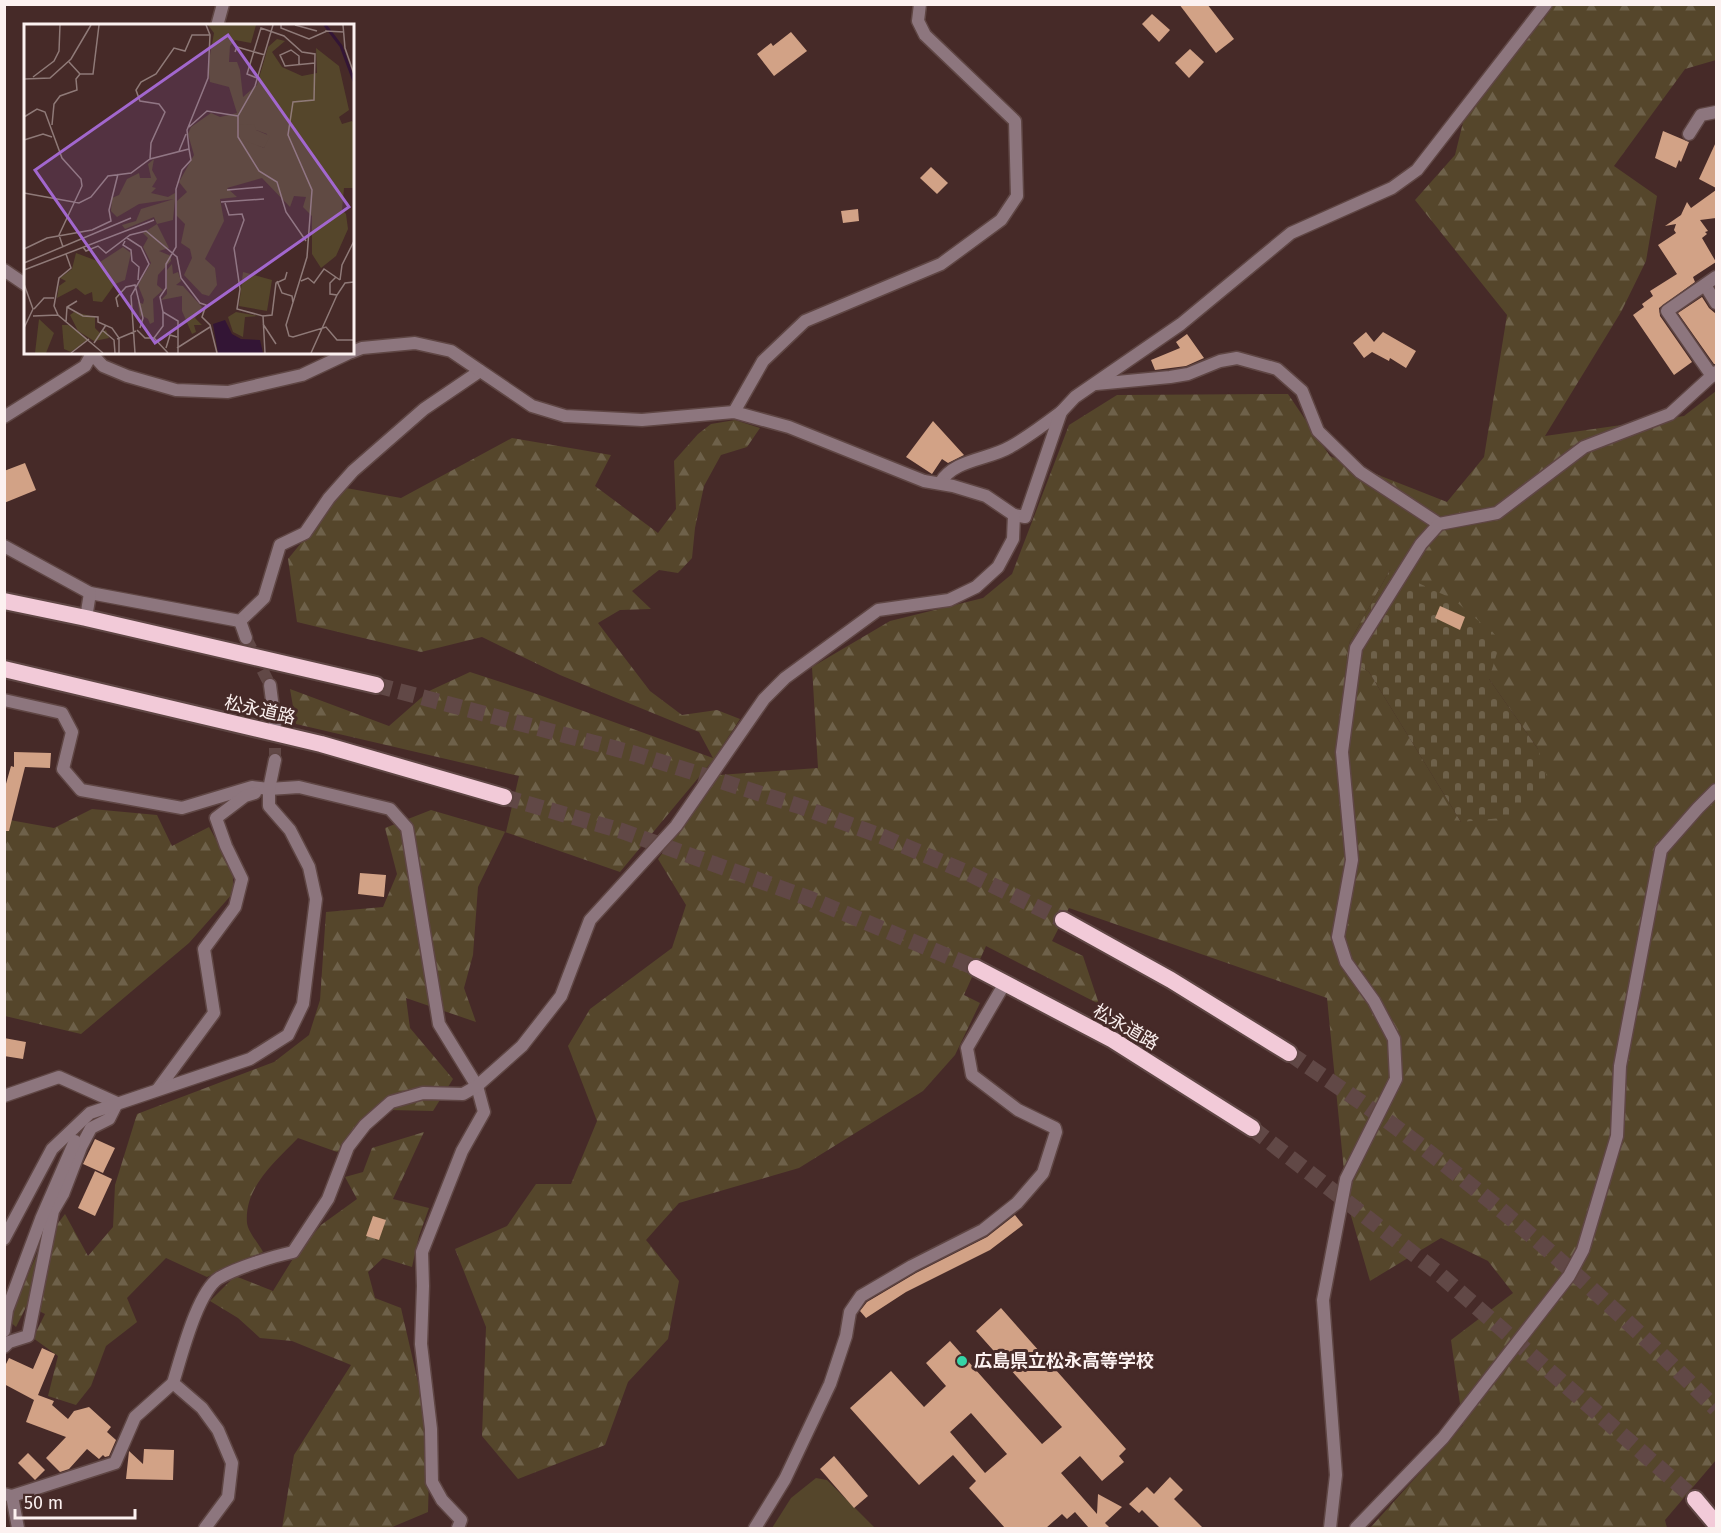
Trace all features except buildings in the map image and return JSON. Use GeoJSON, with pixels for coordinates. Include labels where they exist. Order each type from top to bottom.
{"type":"FeatureCollection","features":[{"type":"Feature","properties":{"kind":"highway"},"geometry":{"type":"LineString","coordinates":[[4,601],[376,685]]}},
{"type":"Feature","properties":{"kind":"highway","name":"松永道路"},"geometry":{"type":"LineString","coordinates":[[4,669],[321,744],[504,797]]}},
{"type":"Feature","properties":{"kind":"highway"},"geometry":{"type":"LineString","coordinates":[[1063,920],[1171,980],[1289,1053]]}},
{"type":"Feature","properties":{"kind":"highway","name":"松永道路"},"geometry":{"type":"LineString","coordinates":[[976,968],[1113,1040],[1252,1128]]}},
{"type":"Feature","properties":{"kind":"highway"},"geometry":{"type":"LineString","coordinates":[[1706,1528],[1695,1499],[1716,1524]]}},
{"type":"Feature","properties":{"kind":"street"},"geometry":{"type":"LineString","coordinates":[[218,24],[223,4]]}},
{"type":"Feature","properties":{"kind":"street"},"geometry":{"type":"LineString","coordinates":[[734,412],[763,361],[805,321],[941,264],[1001,220],[1017,196],[1016,121],[925,35],[918,21],[921,4]]}},
{"type":"Feature","properties":{"kind":"street"},"geometry":{"type":"LineString","coordinates":[[940,483],[945,475],[968,462],[1009,448],[1061,412],[1075,397],[1181,324],[1291,233],[1392,188],[1417,170],[1546,4]]}},
{"type":"Feature","properties":{"kind":"street"},"geometry":{"type":"LineString","coordinates":[[1689,134],[1701,115],[1716,112]]}},
{"type":"Feature","properties":{"kind":"street"},"geometry":{"type":"LineString","coordinates":[[4,270],[24,284]]}},
{"type":"Feature","properties":{"kind":"street"},"geometry":{"type":"LineString","coordinates":[[1330,1528],[1336,1475],[1323,1300],[1346,1179],[1396,1079],[1394,1039],[1374,1001],[1346,962],[1338,937],[1352,860],[1342,752],[1356,648],[1421,544],[1439,524],[1497,513],[1584,447],[1670,414],[1714,374],[1667,311],[1716,277]]}},
{"type":"Feature","properties":{"kind":"street"},"geometry":{"type":"LineString","coordinates":[[1705,285],[1716,303]]}},
{"type":"Feature","properties":{"kind":"street"},"geometry":{"type":"LineString","coordinates":[[354,351],[362,348],[415,343],[451,351],[532,406],[565,416],[642,420],[734,412],[789,427],[924,481],[940,483],[986,496],[1014,516],[1025,517],[1061,412]]}},
{"type":"Feature","properties":{"kind":"street"},"geometry":{"type":"LineString","coordinates":[[4,417],[85,366],[91,354]]}},
{"type":"Feature","properties":{"kind":"street"},"geometry":{"type":"LineString","coordinates":[[92,354],[103,366],[127,376],[176,390],[228,392],[302,375],[348,354]]}},
{"type":"Feature","properties":{"kind":"street"},"geometry":{"type":"LineString","coordinates":[[1094,384],[1188,374],[1220,360],[1237,358],[1277,369],[1302,391],[1318,430],[1360,472],[1439,524]]}},
{"type":"Feature","properties":{"kind":"street"},"geometry":{"type":"LineString","coordinates":[[240,621],[264,598],[280,545],[305,533],[329,498],[353,471],[424,410],[480,371]]}},
{"type":"Feature","properties":{"kind":"street"},"geometry":{"type":"LineString","coordinates":[[18,1528],[8,1495],[114,1463],[135,1417],[173,1383],[197,1308],[217,1279],[274,1256],[293,1252],[328,1199],[348,1147],[365,1125],[392,1102],[423,1093],[463,1094],[477,1086],[522,1046],[561,996],[590,920],[676,826],[764,699],[785,678],[878,610],[949,600],[976,587],[998,567],[1013,539],[1014,516]]}},
{"type":"Feature","properties":{"kind":"street"},"geometry":{"type":"LineString","coordinates":[[4,546],[90,593],[240,621]]}},
{"type":"Feature","properties":{"kind":"street"},"geometry":{"type":"LineString","coordinates":[[86,618],[90,593]]}},
{"type":"Feature","properties":{"kind":"street"},"geometry":{"type":"LineString","coordinates":[[240,621],[246,638]]}},
{"type":"Feature","properties":{"kind":"street"},"geometry":{"type":"LineString","coordinates":[[270,685],[275,724]]}},
{"type":"Feature","properties":{"kind":"street"},"geometry":{"type":"LineString","coordinates":[[4,699],[62,713],[72,732],[63,769],[81,790],[182,808],[252,787],[269,789],[299,787],[390,809],[407,828],[438,1024],[477,1086],[484,1112],[462,1151],[422,1252],[421,1344],[431,1429],[432,1482],[442,1500],[461,1520],[458,1528]]}},
{"type":"Feature","properties":{"kind":"street"},"geometry":{"type":"LineString","coordinates":[[4,1239],[52,1149],[90,1113],[250,1059],[288,1035],[303,1004],[316,898],[309,867],[290,830],[270,806],[269,789],[275,760]]}},
{"type":"Feature","properties":{"kind":"street"},"geometry":{"type":"LineString","coordinates":[[158,1089],[214,1013],[204,949],[235,908],[242,879],[216,818],[245,796],[269,789]]}},
{"type":"Feature","properties":{"kind":"street"},"geometry":{"type":"LineString","coordinates":[[1356,1528],[1443,1438],[1569,1276],[1583,1250],[1617,1136],[1620,1066],[1661,850],[1716,790]]}},
{"type":"Feature","properties":{"kind":"street"},"geometry":{"type":"LineString","coordinates":[[755,1528],[785,1479],[830,1384],[846,1336],[849,1312],[861,1296],[912,1266],[983,1230],[1017,1203],[1043,1173],[1056,1132],[1055,1128],[1018,1110],[972,1075],[967,1048],[1005,983]]}},
{"type":"Feature","properties":{"kind":"street"},"geometry":{"type":"LineString","coordinates":[[4,1096],[59,1077],[117,1104]]}},
{"type":"Feature","properties":{"kind":"street"},"geometry":{"type":"LineString","coordinates":[[4,1347],[9,1342],[28,1336],[53,1211],[63,1194],[91,1128],[109,1119],[117,1104]]}},
{"type":"Feature","properties":{"kind":"street"},"geometry":{"type":"LineString","coordinates":[[4,1331],[7,1310],[29,1249],[76,1140],[69,1133]]}},
{"type":"Feature","properties":{"kind":"street"},"geometry":{"type":"LineString","coordinates":[[173,1383],[202,1408],[218,1431],[232,1463],[228,1497],[205,1528]]}},
{"type":"Feature","properties":{"kind":"green space"},"geometry":{"type":"Polygon","coordinates":[[[1548,5],[1716,5],[1716,60],[1685,69],[1614,166],[1657,196],[1646,261],[1621,312],[1545,436],[1684,416],[1716,391],[1716,1460],[1665,1520],[1667,1528],[1370,1528],[1463,1425],[1451,1340],[1513,1293],[1488,1261],[1441,1238],[1370,1281],[1347,1202],[1327,998],[1069,908],[1052,941],[1083,956],[1099,1004],[986,946],[964,995],[980,1003],[955,1055],[923,1091],[799,1168],[679,1203],[646,1240],[679,1281],[668,1339],[628,1382],[605,1445],[518,1479],[482,1436],[486,1327],[455,1249],[507,1226],[536,1184],[571,1184],[597,1121],[568,1046],[590,1009],[672,948],[686,905],[658,859],[719,775],[818,768],[812,667],[890,621],[983,598],[1012,574],[1069,425],[1117,395],[1288,394],[1330,456],[1447,502],[1484,457],[1507,315],[1415,200],[1455,155],[1468,102],[1548,5]],[[1390,570],[1350,641],[1346,657],[1369,672],[1461,822],[1538,749],[1489,679],[1390,570]]]}},
{"type":"Feature","properties":{"kind":"green space"},"geometry":{"type":"Polygon","coordinates":[[[735,420],[760,428],[747,447],[721,455],[704,486],[695,528],[692,558],[678,573],[659,570],[632,591],[651,609],[620,610],[598,623],[650,691],[682,715],[717,710],[740,719],[714,759],[620,872],[505,832],[478,887],[473,955],[464,988],[476,1022],[406,998],[410,1028],[453,1079],[433,1111],[390,1110],[337,1152],[298,1138],[263,1176],[250,1198],[247,1223],[251,1234],[263,1252],[207,1277],[166,1258],[127,1298],[137,1322],[106,1346],[91,1386],[76,1405],[48,1396],[58,1356],[33,1338],[45,1314],[27,1305],[16,1327],[8,1320],[40,1247],[65,1214],[88,1256],[113,1227],[115,1185],[137,1114],[274,1062],[309,1035],[320,1000],[326,912],[383,907],[397,874],[385,828],[431,810],[506,832],[519,776],[296,724],[290,689],[389,726],[429,691],[470,672],[713,758],[699,732],[560,675],[482,637],[421,652],[297,622],[288,559],[346,488],[401,498],[512,438],[611,455],[595,486],[658,533],[676,509],[674,461],[698,434],[711,424],[735,420]]]}},
{"type":"Feature","properties":{"kind":"green space"},"geometry":{"type":"Polygon","coordinates":[[[1390,570],[1453,599],[1501,640],[1489,679],[1538,749],[1547,777],[1511,817],[1461,822],[1369,672],[1346,657],[1350,641],[1390,570]]]}},
{"type":"Feature","properties":{"kind":"green space"},"geometry":{"type":"Polygon","coordinates":[[[92,809],[157,815],[172,846],[209,827],[233,870],[233,893],[189,943],[81,1034],[5,1016],[4,819],[54,828],[92,809]]]}},
{"type":"Feature","properties":{"kind":"green space"},"geometry":{"type":"Polygon","coordinates":[[[424,1132],[393,1199],[429,1208],[419,1236],[412,1267],[383,1258],[368,1272],[375,1298],[401,1308],[426,1417],[428,1512],[390,1528],[282,1528],[294,1455],[351,1365],[292,1341],[260,1338],[238,1318],[210,1301],[235,1276],[273,1291],[294,1257],[321,1225],[357,1199],[345,1177],[363,1172],[372,1148],[424,1132]]]}},
{"type":"Feature","properties":{"kind":"green space"},"geometry":{"type":"Polygon","coordinates":[[[816,1478],[827,1480],[875,1528],[772,1528],[791,1498],[816,1478]]]}},
{"type":"Feature","properties":{"kind":"tunnel"},"geometry":{"type":"LineString","coordinates":[[246,638],[270,685]]}},
{"type":"Feature","properties":{"kind":"tunnel"},"geometry":{"type":"LineString","coordinates":[[376,685],[636,754],[802,807],[881,836],[968,873],[1063,920]]}},
{"type":"Feature","properties":{"kind":"tunnel"},"geometry":{"type":"LineString","coordinates":[[275,725],[275,760]]}},
{"type":"Feature","properties":{"kind":"tunnel"},"geometry":{"type":"LineString","coordinates":[[504,797],[622,831],[808,898],[976,968]]}},
{"type":"Feature","properties":{"kind":"tunnel"},"geometry":{"type":"LineString","coordinates":[[1289,1053],[1394,1126],[1490,1201],[1568,1267],[1716,1409]]}},
{"type":"Feature","properties":{"kind":"tunnel"},"geometry":{"type":"LineString","coordinates":[[1252,1128],[1437,1272],[1695,1499]]}},
{"type":"Feature","properties":{"kind":"place","name":"広島県立松永高等学校"},"geometry":{"type":"Point","coordinates":[962,1361]}}]}
